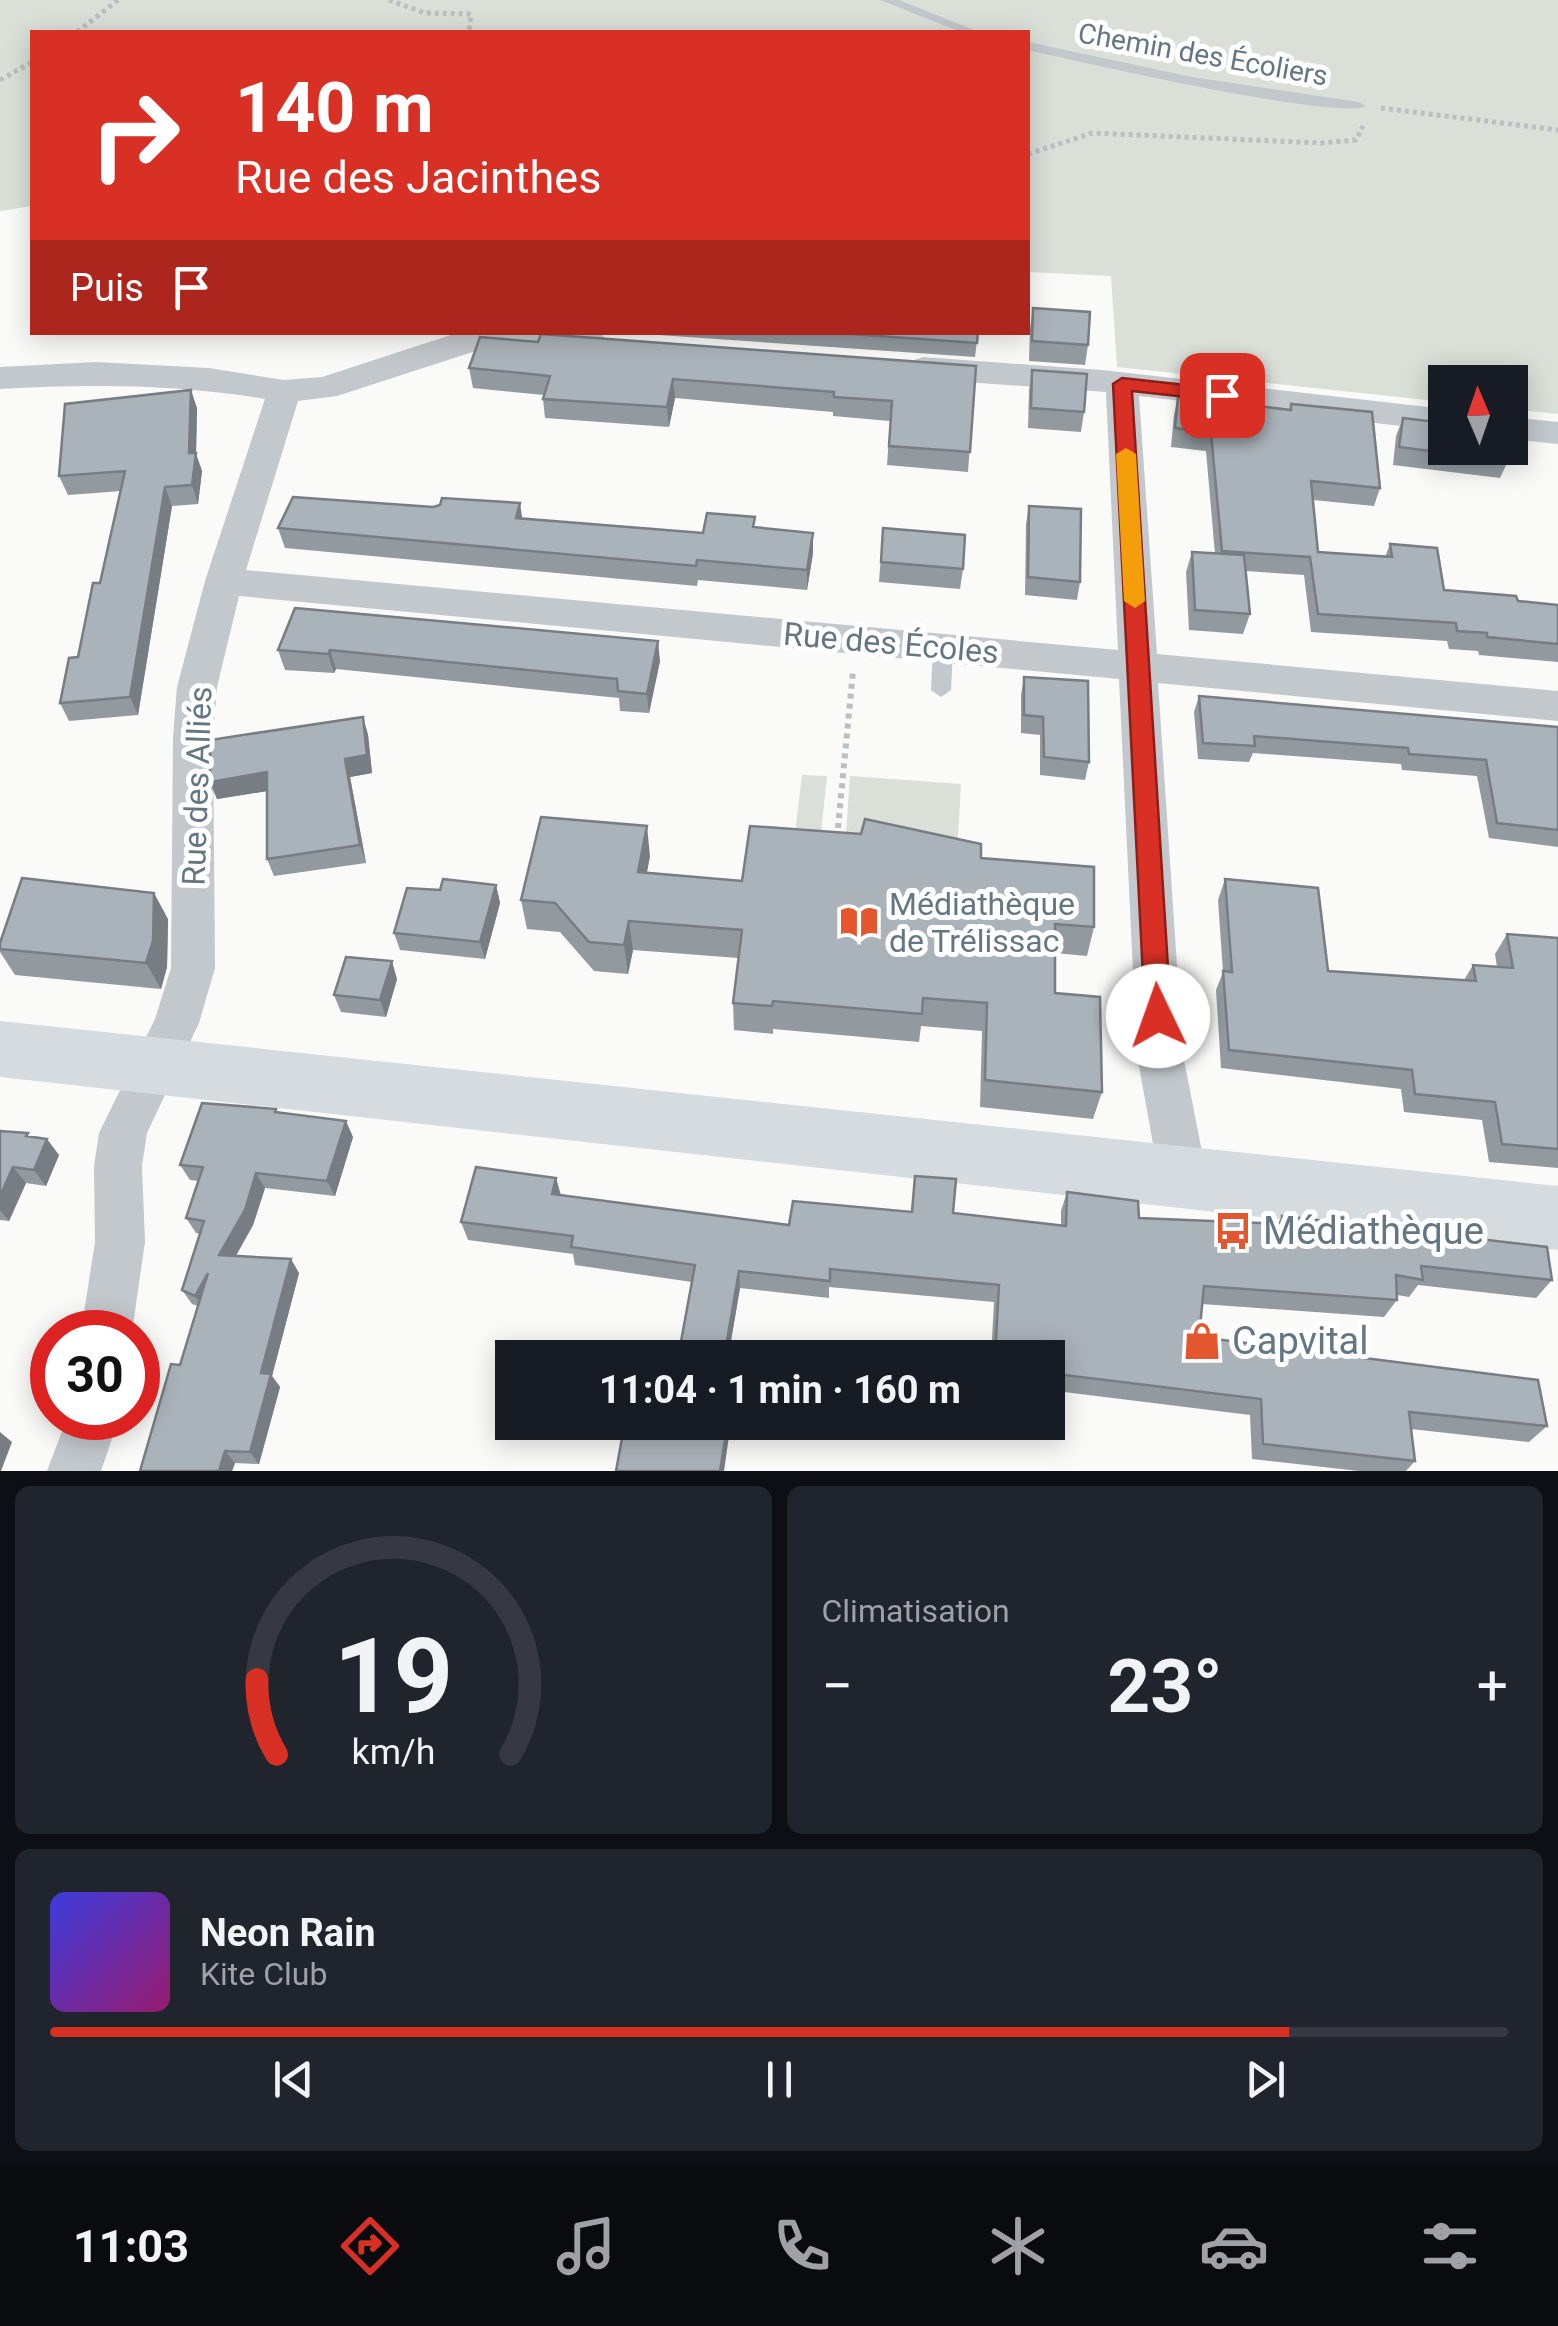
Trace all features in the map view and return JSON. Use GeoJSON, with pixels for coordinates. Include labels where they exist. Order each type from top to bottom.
{"type":"FeatureCollection","features":[{"type":"Feature","properties":{"kind":"main road"},"geometry":{"type":"LineString","coordinates":[[0,1049],[1558,1218]]}},
{"type":"Feature","properties":{"kind":"street"},"geometry":{"type":"LineString","coordinates":[[0,378],[96,373],[209,378],[284,391],[324,388],[454,344],[490,336],[630,345]]}},
{"type":"Feature","properties":{"kind":"street"},"geometry":{"type":"LineString","coordinates":[[886,365],[1122,384],[1428,418]]}},
{"type":"Feature","properties":{"kind":"street"},"geometry":{"type":"LineString","coordinates":[[1122,384],[1160,1055],[1183,1177]]}},
{"type":"Feature","properties":{"kind":"street","name":"Rue des Alliés"},"geometry":{"type":"LineString","coordinates":[[109,1310],[120,1242],[118,1166],[124,1133],[176,1023],[194,968],[197,687],[224,581],[284,391]]}},
{"type":"Feature","properties":{"kind":"street"},"geometry":{"type":"LineString","coordinates":[[1528,430],[1558,433]]}},
{"type":"Feature","properties":{"kind":"street","name":"Rue des Écoles"},"geometry":{"type":"LineString","coordinates":[[224,581],[1558,706]]}},
{"type":"Feature","properties":{"kind":"street"},"geometry":{"type":"LineString","coordinates":[[74,1471],[85,1440]]}},
{"type":"Feature","properties":{"kind":"lane"},"geometry":{"type":"LineString","coordinates":[[887,0],[967,30]]}},
{"type":"Feature","properties":{"kind":"lane","name":"Chemin des Écoliers"},"geometry":{"type":"LineString","coordinates":[[1030,46],[1251,92],[1359,106]]}},
{"type":"Feature","properties":{"kind":"lane"},"geometry":{"type":"LineString","coordinates":[[941,690],[942,648]]}},
{"type":"Feature","properties":{"kind":"path"},"geometry":{"type":"LineString","coordinates":[[80,30],[118,0]]}},
{"type":"Feature","properties":{"kind":"path"},"geometry":{"type":"LineString","coordinates":[[389,0],[425,13],[471,14],[469,30]]}},
{"type":"Feature","properties":{"kind":"path"},"geometry":{"type":"LineString","coordinates":[[0,80],[30,63]]}},
{"type":"Feature","properties":{"kind":"path"},"geometry":{"type":"LineString","coordinates":[[1359,106],[1558,130]]}},
{"type":"Feature","properties":{"kind":"path","name":"Chemin des Écoliers"},"geometry":{"type":"LineString","coordinates":[[1030,153],[1092,133],[1321,144],[1356,140],[1364,129],[1359,106]]}},
{"type":"Feature","properties":{"kind":"path"},"geometry":{"type":"LineString","coordinates":[[835,853],[856,640]]}},
{"type":"Feature","properties":{"kind":"shaded area"},"geometry":{"type":"Polygon","coordinates":[[[0,0],[1558,0],[1558,414],[1528,411],[1528,365],[1428,365],[1428,400],[1117,367],[1111,276],[1030,272],[1030,30],[30,30],[30,206],[0,211],[0,0]]]}},
{"type":"Feature","properties":{"kind":"shaded area"},"geometry":{"type":"Polygon","coordinates":[[[802,775],[827,776],[820,842],[793,850],[802,775]]]}},
{"type":"Feature","properties":{"kind":"shaded area"},"geometry":{"type":"Polygon","coordinates":[[[850,776],[961,784],[957,854],[846,834],[850,776]]]}},
{"type":"Feature","properties":{"kind":"building"},"geometry":{"type":"Polygon","coordinates":[[[1033,308],[1090,312],[1088,345],[1032,341],[1033,308]]]}},
{"type":"Feature","properties":{"kind":"building"},"geometry":{"type":"Polygon","coordinates":[[[541,335],[555,335],[976,366],[970,452],[889,446],[892,401],[834,397],[834,392],[673,379],[667,407],[543,399],[550,376],[469,368],[480,337],[538,342],[541,335]]]}},
{"type":"Feature","properties":{"kind":"building"},"geometry":{"type":"Polygon","coordinates":[[[864,335],[978,335],[977,343],[864,335]]]}},
{"type":"Feature","properties":{"kind":"building"},"geometry":{"type":"Polygon","coordinates":[[[1032,370],[1087,374],[1084,412],[1031,408],[1032,370]]]}},
{"type":"Feature","properties":{"kind":"building"},"geometry":{"type":"Polygon","coordinates":[[[191,390],[189,453],[196,453],[192,485],[165,487],[130,697],[60,703],[69,658],[78,657],[93,583],[100,583],[125,471],[59,476],[65,404],[191,390]]]}},
{"type":"Feature","properties":{"kind":"building"},"geometry":{"type":"Polygon","coordinates":[[[1178,397],[1291,410],[1291,404],[1372,412],[1380,488],[1311,481],[1318,552],[1392,557],[1390,544],[1437,548],[1444,590],[1516,596],[1518,601],[1558,605],[1558,644],[1457,631],[1456,623],[1318,614],[1310,557],[1222,551],[1211,433],[1175,428],[1178,397]]]}},
{"type":"Feature","properties":{"kind":"building"},"geometry":{"type":"Polygon","coordinates":[[[1403,418],[1428,421],[1428,451],[1399,447],[1403,418]]]}},
{"type":"Feature","properties":{"kind":"building"},"geometry":{"type":"Polygon","coordinates":[[[293,497],[433,507],[440,505],[442,498],[520,503],[516,518],[703,533],[707,513],[755,517],[753,527],[813,533],[807,570],[697,560],[696,566],[278,528],[293,497]]]}},
{"type":"Feature","properties":{"kind":"building"},"geometry":{"type":"Polygon","coordinates":[[[1029,506],[1081,509],[1080,582],[1028,577],[1029,506]]]}},
{"type":"Feature","properties":{"kind":"building"},"geometry":{"type":"Polygon","coordinates":[[[883,528],[965,535],[963,569],[881,562],[883,528]]]}},
{"type":"Feature","properties":{"kind":"building"},"geometry":{"type":"Polygon","coordinates":[[[1192,552],[1244,555],[1250,614],[1195,610],[1192,552]]]}},
{"type":"Feature","properties":{"kind":"building"},"geometry":{"type":"Polygon","coordinates":[[[295,608],[658,641],[647,694],[618,691],[617,679],[330,650],[328,654],[278,650],[295,608]]]}},
{"type":"Feature","properties":{"kind":"building"},"geometry":{"type":"Polygon","coordinates":[[[1024,677],[1088,681],[1089,762],[1044,757],[1043,717],[1024,715],[1024,677]]]}},
{"type":"Feature","properties":{"kind":"building"},"geometry":{"type":"Polygon","coordinates":[[[1199,696],[1558,727],[1558,830],[1497,823],[1486,760],[1409,754],[1408,748],[1254,736],[1255,746],[1203,743],[1199,696]]]}},
{"type":"Feature","properties":{"kind":"building"},"geometry":{"type":"Polygon","coordinates":[[[363,717],[367,755],[345,759],[360,845],[267,859],[267,772],[210,782],[210,740],[363,717]]]}},
{"type":"Feature","properties":{"kind":"building"},"geometry":{"type":"Polygon","coordinates":[[[541,817],[647,826],[638,872],[742,881],[750,826],[861,834],[865,819],[981,844],[981,858],[1094,867],[1094,927],[1055,924],[1055,993],[1100,997],[1102,1092],[985,1080],[987,1003],[923,998],[922,1014],[773,1001],[772,1006],[733,1003],[742,930],[629,921],[624,945],[589,942],[555,903],[521,900],[541,817]]]}},
{"type":"Feature","properties":{"kind":"building"},"geometry":{"type":"Polygon","coordinates":[[[22,878],[154,893],[153,941],[146,963],[0,949],[22,878]]]}},
{"type":"Feature","properties":{"kind":"building"},"geometry":{"type":"Polygon","coordinates":[[[443,879],[496,885],[480,942],[394,933],[407,888],[440,890],[443,879]]]}},
{"type":"Feature","properties":{"kind":"building"},"geometry":{"type":"Polygon","coordinates":[[[1225,879],[1318,888],[1328,971],[1476,981],[1473,965],[1513,968],[1507,934],[1558,938],[1558,1149],[1502,1144],[1495,1102],[1415,1094],[1412,1070],[1229,1050],[1223,971],[1232,972],[1225,879]]]}},
{"type":"Feature","properties":{"kind":"building"},"geometry":{"type":"Polygon","coordinates":[[[346,957],[392,961],[380,1000],[334,995],[346,957]]]}},
{"type":"Feature","properties":{"kind":"building"},"geometry":{"type":"Polygon","coordinates":[[[202,1103],[276,1109],[275,1112],[346,1121],[327,1181],[256,1173],[245,1210],[219,1255],[291,1259],[261,1373],[271,1374],[250,1452],[225,1451],[219,1471],[140,1471],[149,1440],[160,1440],[160,1402],[171,1364],[180,1365],[208,1273],[195,1296],[182,1290],[204,1221],[186,1218],[203,1167],[180,1165],[202,1103]]]}},
{"type":"Feature","properties":{"kind":"building"},"geometry":{"type":"Polygon","coordinates":[[[0,1131],[47,1139],[34,1170],[13,1167],[0,1196],[0,1131]]]}},
{"type":"Feature","properties":{"kind":"building"},"geometry":{"type":"Polygon","coordinates":[[[476,1167],[556,1178],[552,1194],[789,1225],[793,1201],[912,1212],[915,1176],[956,1179],[953,1213],[1066,1226],[1067,1192],[1138,1201],[1139,1218],[1282,1224],[1282,1216],[1547,1247],[1552,1280],[1421,1266],[1423,1280],[1396,1275],[1397,1300],[1204,1286],[1199,1337],[1538,1380],[1547,1426],[1409,1412],[1415,1461],[1263,1444],[1261,1399],[1065,1375],[1065,1340],[996,1340],[999,1285],[830,1269],[830,1281],[739,1271],[727,1340],[681,1340],[695,1265],[571,1247],[573,1236],[461,1222],[476,1167]]]}},
{"type":"Feature","properties":{"kind":"building"},"geometry":{"type":"Polygon","coordinates":[[[622,1440],[725,1440],[720,1471],[616,1471],[622,1440]]]}},
{"type":"Feature","properties":{"kind":"slow traffic"},"geometry":{"type":"LineString","coordinates":[[1126,454],[1135,601]]}},
{"type":"Feature","properties":{"kind":"place","name":"Médiathèque de Trélissac"},"geometry":{"type":"Point","coordinates":[859,922]}},
{"type":"Feature","properties":{"kind":"place","name":"Médiathèque"},"geometry":{"type":"Point","coordinates":[1233,1231]}},
{"type":"Feature","properties":{"kind":"place","name":"Capvital"},"geometry":{"type":"Point","coordinates":[1202,1341]}},
{"type":"Feature","properties":{"kind":"route"},"geometry":{"type":"LineString","coordinates":[[1158,1016],[1122,384],[1222,395]]}}]}
